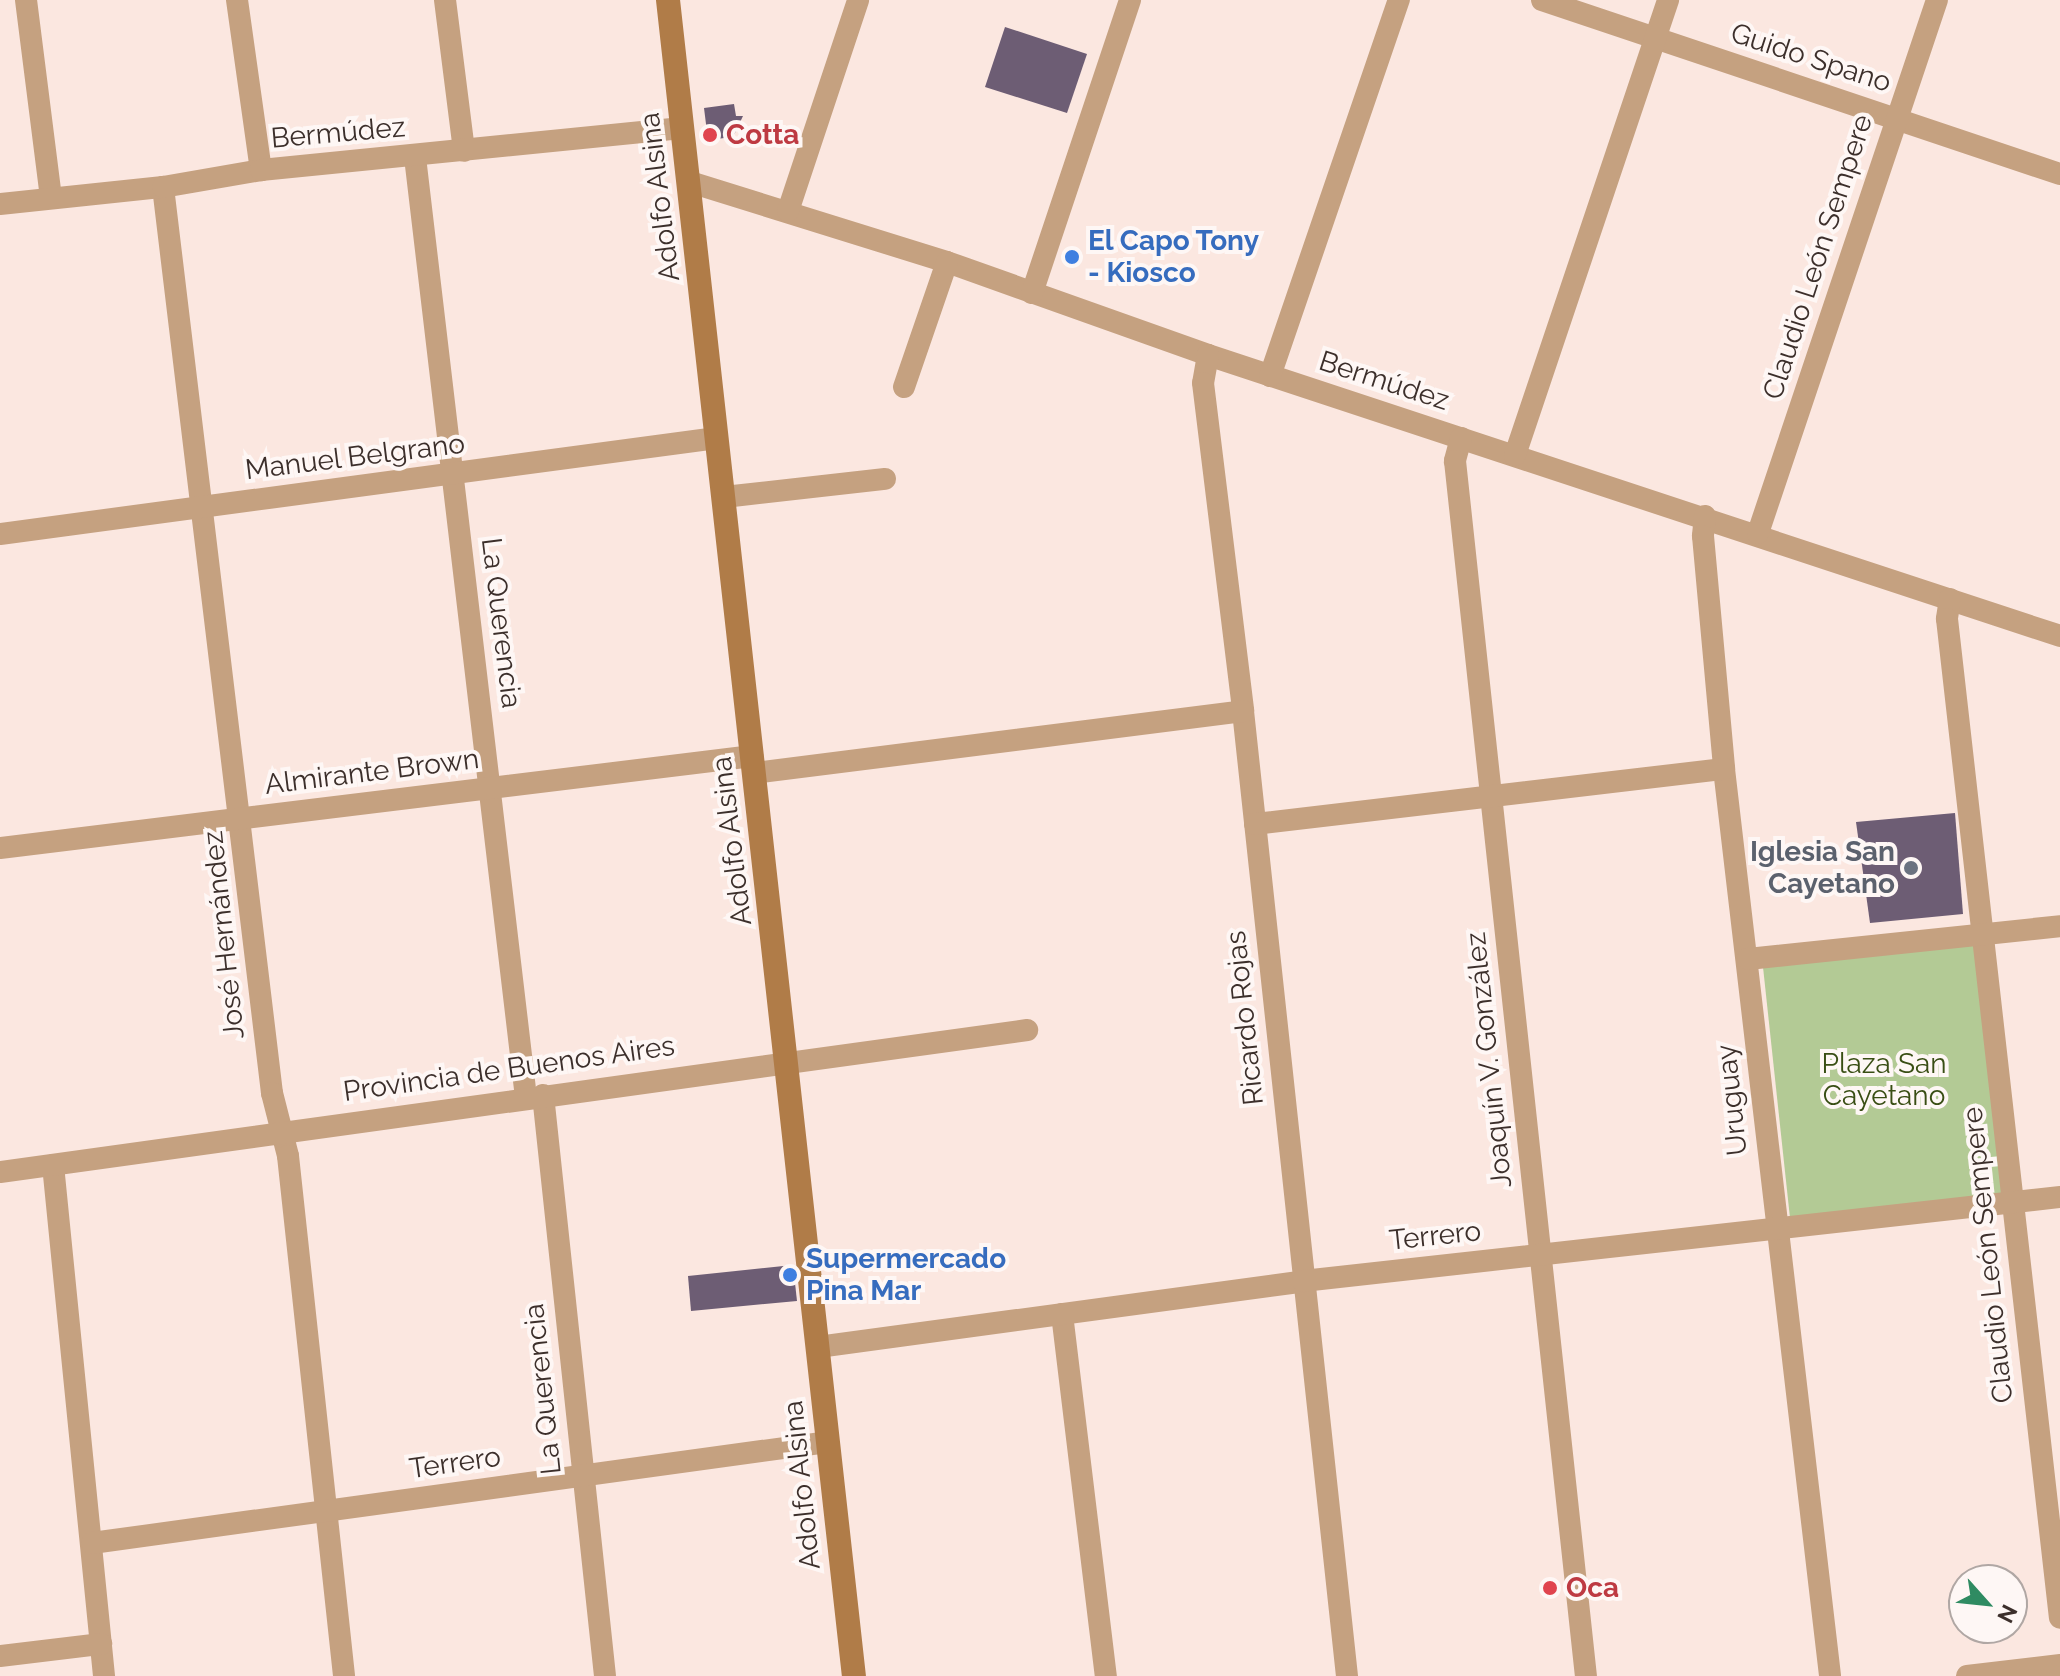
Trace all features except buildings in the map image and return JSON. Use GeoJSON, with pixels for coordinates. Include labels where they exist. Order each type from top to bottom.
{"type":"FeatureCollection","features":[{"type":"Feature","properties":{"kind":"street"},"geometry":{"type":"LineString","coordinates":[[26,0],[51,197]]}},
{"type":"Feature","properties":{"kind":"street"},"geometry":{"type":"LineString","coordinates":[[237,0],[261,170]]}},
{"type":"Feature","properties":{"kind":"street"},"geometry":{"type":"LineString","coordinates":[[445,0],[464,151]]}},
{"type":"Feature","properties":{"kind":"street","name":"Adolfo Alsina"},"geometry":{"type":"LineString","coordinates":[[668,0],[854,1676]]}},
{"type":"Feature","properties":{"kind":"street"},"geometry":{"type":"LineString","coordinates":[[788,211],[858,0]]}},
{"type":"Feature","properties":{"kind":"street"},"geometry":{"type":"LineString","coordinates":[[1032,293],[1130,0]]}},
{"type":"Feature","properties":{"kind":"street"},"geometry":{"type":"LineString","coordinates":[[1270,376],[1399,0]]}},
{"type":"Feature","properties":{"kind":"street","name":"Guido Spano"},"geometry":{"type":"LineString","coordinates":[[1542,0],[2060,174]]}},
{"type":"Feature","properties":{"kind":"street"},"geometry":{"type":"LineString","coordinates":[[1515,455],[1668,0]]}},
{"type":"Feature","properties":{"kind":"street","name":"Claudio León Sempere"},"geometry":{"type":"LineString","coordinates":[[1758,533],[1937,0]]}},
{"type":"Feature","properties":{"kind":"street","name":"Bermúdez"},"geometry":{"type":"LineString","coordinates":[[0,204],[163,187],[261,170],[682,128]]}},
{"type":"Feature","properties":{"kind":"street","name":"La Querencia"},"geometry":{"type":"LineString","coordinates":[[415,157],[491,787],[534,1096],[605,1676]]}},
{"type":"Feature","properties":{"kind":"street","name":"Bermúdez"},"geometry":{"type":"LineString","coordinates":[[690,182],[947,262],[1270,376],[1758,533],[2060,636]]}},
{"type":"Feature","properties":{"kind":"street","name":"José Hernández"},"geometry":{"type":"LineString","coordinates":[[163,187],[272,1093],[283,1131],[344,1676]]}},
{"type":"Feature","properties":{"kind":"street"},"geometry":{"type":"LineString","coordinates":[[904,387],[947,262]]}},
{"type":"Feature","properties":{"kind":"street","name":"Ricardo Rojas"},"geometry":{"type":"LineString","coordinates":[[1208,355],[1203,383],[1243,711],[1347,1676]]}},
{"type":"Feature","properties":{"kind":"street","name":"Manuel Belgrano"},"geometry":{"type":"LineString","coordinates":[[0,534],[717,438]]}},
{"type":"Feature","properties":{"kind":"street","name":"Joaquín V. González"},"geometry":{"type":"LineString","coordinates":[[1461,438],[1455,461],[1586,1676]]}},
{"type":"Feature","properties":{"kind":"street"},"geometry":{"type":"LineString","coordinates":[[724,497],[885,479]]}},
{"type":"Feature","properties":{"kind":"street","name":"Uruguay"},"geometry":{"type":"LineString","coordinates":[[1705,516],[1703,536],[1724,769],[1830,1676]]}},
{"type":"Feature","properties":{"kind":"street","name":"Claudio León Sempere"},"geometry":{"type":"LineString","coordinates":[[1950,599],[1947,619],[1984,934],[2010,1202],[2060,1618]]}},
{"type":"Feature","properties":{"kind":"street","name":"Almirante Brown"},"geometry":{"type":"LineString","coordinates":[[0,848],[491,787],[753,764],[1243,711]]}},
{"type":"Feature","properties":{"kind":"street"},"geometry":{"type":"LineString","coordinates":[[1255,824],[1724,769]]}},
{"type":"Feature","properties":{"kind":"street"},"geometry":{"type":"LineString","coordinates":[[1748,959],[2060,926]]}},
{"type":"Feature","properties":{"kind":"street","name":"Provincia de Buenos Aires"},"geometry":{"type":"LineString","coordinates":[[0,1172],[1027,1030]]}},
{"type":"Feature","properties":{"kind":"street"},"geometry":{"type":"LineString","coordinates":[[53,1165],[104,1676]]}},
{"type":"Feature","properties":{"kind":"street","name":"Terrero"},"geometry":{"type":"LineString","coordinates":[[818,1347],[1303,1281],[2060,1197]]}},
{"type":"Feature","properties":{"kind":"street"},"geometry":{"type":"LineString","coordinates":[[1062,1314],[1106,1676]]}},
{"type":"Feature","properties":{"kind":"street","name":"Terrero"},"geometry":{"type":"LineString","coordinates":[[92,1543],[827,1442]]}},
{"type":"Feature","properties":{"kind":"street"},"geometry":{"type":"LineString","coordinates":[[0,1656],[101,1644]]}},
{"type":"Feature","properties":{"kind":"street"},"geometry":{"type":"LineString","coordinates":[[1967,1676],[2060,1665]]}},
{"type":"Feature","properties":{"kind":"green space","name":"Plaza San Cayetano"},"geometry":{"type":"Polygon","coordinates":[[[1978,943],[2005,1194],[1790,1218],[1763,967],[1978,943]]]}},
{"type":"Feature","properties":{"kind":"place","name":"Cotta"},"geometry":{"type":"Point","coordinates":[710,135]}},
{"type":"Feature","properties":{"kind":"place","name":"El Capo Tony - Kiosco"},"geometry":{"type":"Point","coordinates":[1072,257]}},
{"type":"Feature","properties":{"kind":"place","name":"Iglesia San Cayetano"},"geometry":{"type":"Point","coordinates":[1911,868]}},
{"type":"Feature","properties":{"kind":"place","name":"Supermercado Pina Mar"},"geometry":{"type":"Point","coordinates":[790,1275]}},
{"type":"Feature","properties":{"kind":"place","name":"Oca"},"geometry":{"type":"Point","coordinates":[1550,1588]}}]}
